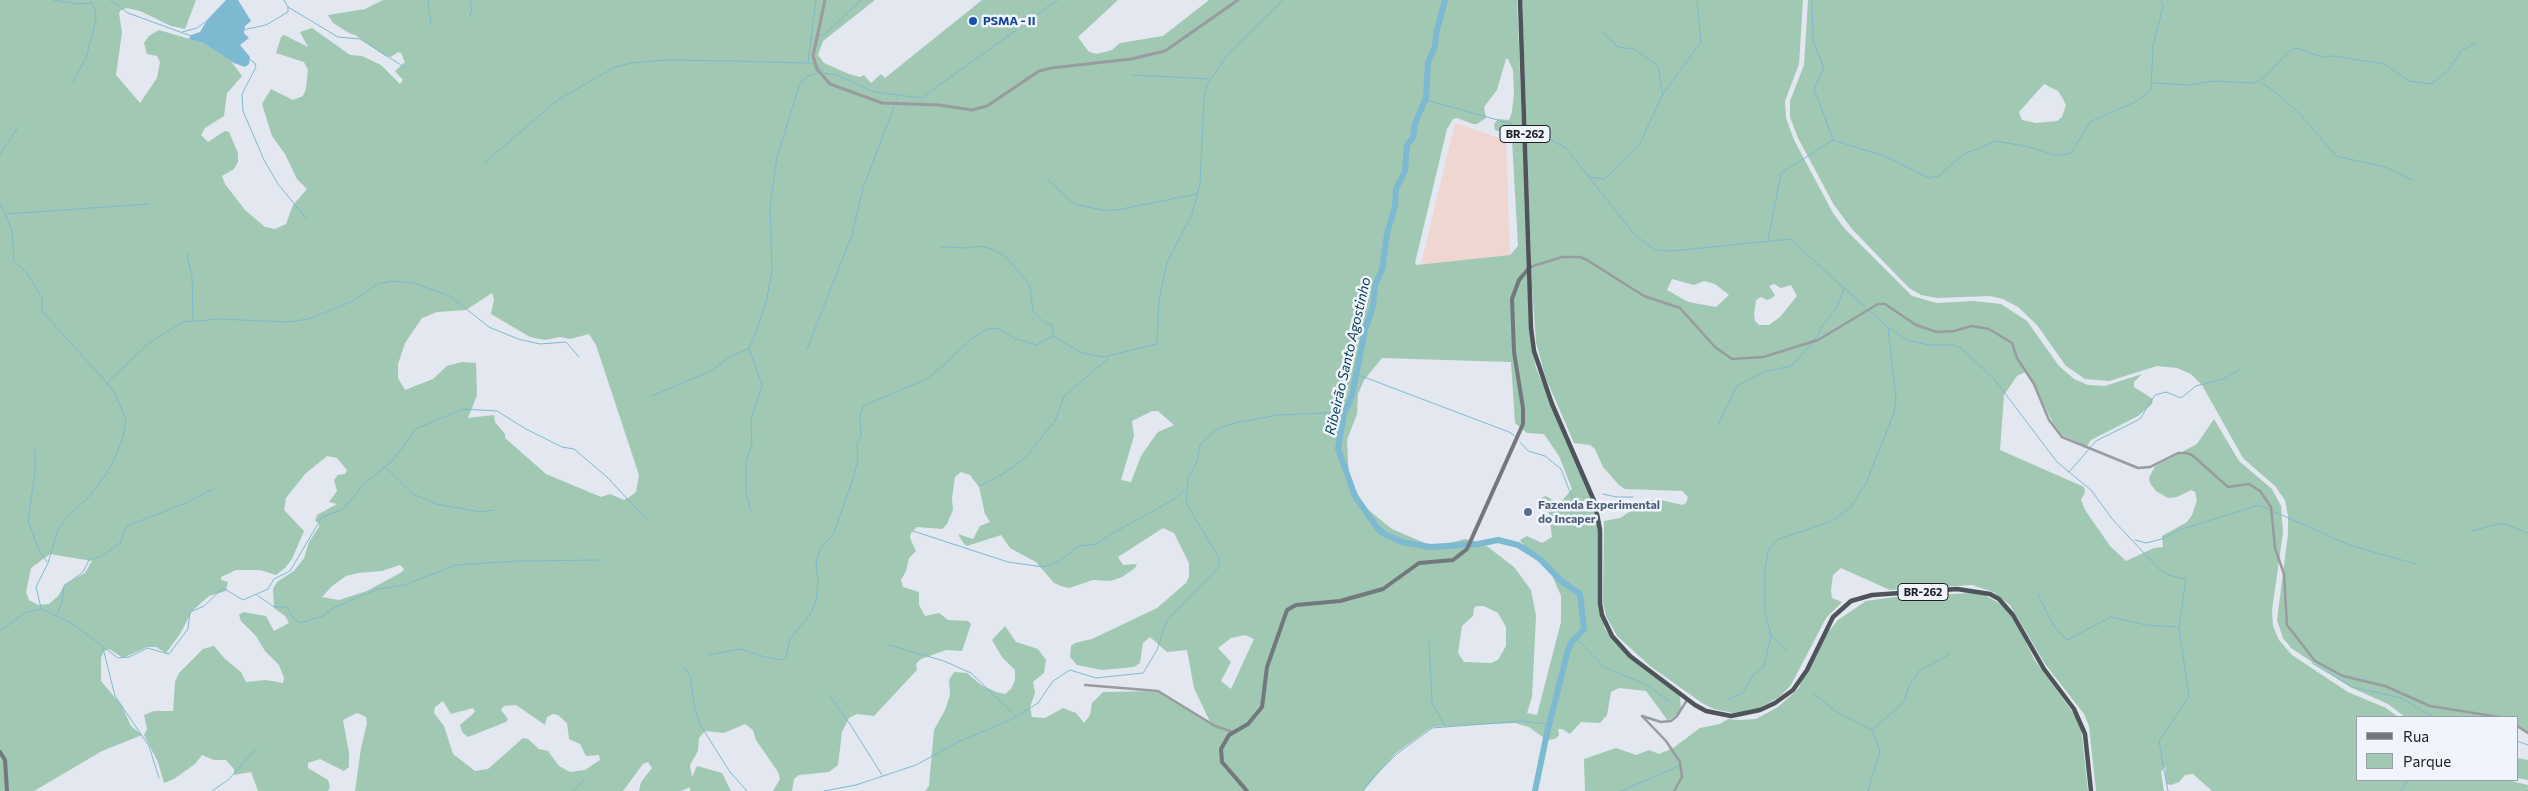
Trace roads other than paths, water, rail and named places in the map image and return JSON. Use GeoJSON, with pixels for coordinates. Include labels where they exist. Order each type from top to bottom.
{"type":"FeatureCollection","features":[{"type":"Feature","properties":{"kind":"highway","name":"BR-262"},"geometry":{"type":"LineString","coordinates":[[1520,0],[1531,328],[1537,364],[1552,404],[1592,494],[1598,514],[1598,590],[1602,615],[1606,626],[1622,648],[1687,700],[1706,711],[1731,716],[1760,710],[1786,696],[1799,684],[1833,617],[1851,601],[1887,593],[1957,589],[1975,590],[1990,594],[2007,607],[2044,669],[2074,709],[2085,734],[2091,791]]}},
{"type":"Feature","properties":{"kind":"main road"},"geometry":{"type":"LineString","coordinates":[[1247,791],[1225,766],[1221,758],[1222,745],[1232,732],[1248,724],[1262,707],[1267,667],[1286,613],[1290,608],[1302,604],[1340,601],[1383,589],[1419,563],[1453,560],[1462,555],[1470,545],[1523,424],[1523,408],[1514,352],[1512,300],[1519,280],[1530,267]]}},
{"type":"Feature","properties":{"kind":"main road"},"geometry":{"type":"LineString","coordinates":[[0,752],[5,760],[8,791]]}},
{"type":"Feature","properties":{"kind":"street"},"geometry":{"type":"LineString","coordinates":[[825,0],[814,44],[813,56],[817,69],[830,84],[882,104],[939,105],[972,110],[982,109],[1039,71],[1131,59],[1165,51],[1238,0]]}},
{"type":"Feature","properties":{"kind":"street"},"geometry":{"type":"LineString","coordinates":[[1530,267],[1562,257],[1580,257],[1644,296],[1680,308],[1723,354],[1732,359],[1740,360],[1768,356],[1818,340],[1878,304],[1885,304],[1916,325],[1936,332],[1954,331],[1972,326],[1989,329],[2012,343],[2017,358],[2034,384],[2049,420],[2062,438],[2138,468],[2150,467],[2178,452],[2186,453],[2192,455],[2228,487],[2250,484],[2260,491],[2271,507],[2275,548],[2283,570],[2287,626],[2315,661],[2343,676],[2385,686],[2430,706],[2493,716]]}},
{"type":"Feature","properties":{"kind":"street"},"geometry":{"type":"LineString","coordinates":[[1085,686],[1158,691],[1215,726],[1232,732]]}},
{"type":"Feature","properties":{"kind":"street"},"geometry":{"type":"LineString","coordinates":[[1674,791],[1682,777],[1680,762],[1666,741],[1642,717],[1643,715],[1661,722],[1672,721],[1687,700]]}},
{"type":"Feature","properties":{"kind":"water"},"geometry":{"type":"Polygon","coordinates":[[[226,0],[238,0],[251,21],[245,26],[244,33],[249,38],[240,45],[250,57],[249,64],[245,67],[234,63],[203,43],[189,39],[191,35],[200,32],[207,20],[226,0]]]}},
{"type":"Feature","properties":{"kind":"waterway"},"geometry":{"type":"LineString","coordinates":[[53,0],[78,4],[92,3],[95,10],[96,20],[86,58],[73,82]]}},
{"type":"Feature","properties":{"kind":"waterway"},"geometry":{"type":"LineString","coordinates":[[110,0],[128,13],[191,36]]}},
{"type":"Feature","properties":{"kind":"waterway"},"geometry":{"type":"LineString","coordinates":[[284,0],[288,7],[338,37],[360,39],[404,67]]}},
{"type":"Feature","properties":{"kind":"waterway"},"geometry":{"type":"LineString","coordinates":[[428,0],[431,25]]}},
{"type":"Feature","properties":{"kind":"waterway"},"geometry":{"type":"LineString","coordinates":[[470,0],[472,7],[470,17]]}},
{"type":"Feature","properties":{"kind":"waterway"},"geometry":{"type":"LineString","coordinates":[[808,62],[816,0]]}},
{"type":"Feature","properties":{"kind":"waterway"},"geometry":{"type":"LineString","coordinates":[[811,39],[826,33],[861,0]]}},
{"type":"Feature","properties":{"kind":"waterway"},"geometry":{"type":"LineString","coordinates":[[1022,25],[1058,0]]}},
{"type":"Feature","properties":{"kind":"waterway"},"geometry":{"type":"LineString","coordinates":[[1053,336],[1082,353],[1103,357],[1157,344],[1159,299],[1167,263],[1192,214],[1200,184],[1204,98],[1207,85],[1227,55],[1283,0]]}},
{"type":"Feature","properties":{"kind":"waterway","name":"Ribeirão Santo Agostinho"},"geometry":{"type":"LineString","coordinates":[[1445,0],[1436,34],[1435,47],[1428,62],[1426,98],[1415,123],[1413,137],[1407,145],[1405,171],[1396,189],[1395,206],[1387,234],[1382,270],[1375,285],[1373,306],[1365,330],[1352,396],[1344,414],[1338,449],[1355,496],[1378,529],[1386,535],[1402,542],[1430,547],[1478,544],[1498,540],[1518,545],[1540,559],[1560,580],[1580,594],[1584,629],[1571,643],[1568,650],[1547,733],[1535,791]]}},
{"type":"Feature","properties":{"kind":"waterway"},"geometry":{"type":"LineString","coordinates":[[1589,177],[1605,179],[1640,143],[1663,94],[1701,42],[1697,0]]}},
{"type":"Feature","properties":{"kind":"waterway"},"geometry":{"type":"LineString","coordinates":[[1812,0],[1813,41],[1824,68],[1814,89],[1833,139]]}},
{"type":"Feature","properties":{"kind":"waterway"},"geometry":{"type":"LineString","coordinates":[[1768,240],[1781,173],[1833,140],[1887,157],[1929,178],[1939,176],[1962,155],[1996,141],[2030,147],[2057,156],[2071,153],[2090,122],[2137,101],[2151,90],[2153,45],[2163,7],[2161,0]]}},
{"type":"Feature","properties":{"kind":"waterway"},"geometry":{"type":"LineString","coordinates":[[243,30],[266,25],[288,12],[288,7]]}},
{"type":"Feature","properties":{"kind":"waterway"},"geometry":{"type":"LineString","coordinates":[[182,32],[197,28],[205,22]]}},
{"type":"Feature","properties":{"kind":"waterway"},"geometry":{"type":"LineString","coordinates":[[823,73],[837,75],[874,92],[921,98],[1018,29]]}},
{"type":"Feature","properties":{"kind":"waterway"},"geometry":{"type":"LineString","coordinates":[[1602,32],[1618,47],[1634,49],[1658,67],[1663,95]]}},
{"type":"Feature","properties":{"kind":"waterway"},"geometry":{"type":"LineString","coordinates":[[2153,83],[2187,85],[2216,81],[2255,83],[2266,76],[2288,52],[2296,48],[2322,57],[2334,56],[2384,64],[2409,81],[2431,84],[2448,71],[2461,51],[2476,43]]}},
{"type":"Feature","properties":{"kind":"waterway"},"geometry":{"type":"LineString","coordinates":[[249,59],[255,63],[256,67],[242,94],[243,111],[264,160],[278,184],[306,218]]}},
{"type":"Feature","properties":{"kind":"waterway"},"geometry":{"type":"LineString","coordinates":[[484,163],[559,99],[615,67],[631,63],[667,60],[729,61],[807,63],[817,65],[824,72]]}},
{"type":"Feature","properties":{"kind":"waterway"},"geometry":{"type":"LineString","coordinates":[[652,396],[711,371],[728,358],[749,348],[766,303],[772,271],[770,206],[777,157],[800,83],[808,76],[819,73]]}},
{"type":"Feature","properties":{"kind":"waterway"},"geometry":{"type":"LineString","coordinates":[[1133,75],[1209,79]]}},
{"type":"Feature","properties":{"kind":"waterway"},"geometry":{"type":"LineString","coordinates":[[2260,82],[2274,91],[2300,114],[2336,156],[2385,167],[2412,180]]}},
{"type":"Feature","properties":{"kind":"waterway"},"geometry":{"type":"LineString","coordinates":[[896,101],[899,96]]}},
{"type":"Feature","properties":{"kind":"waterway"},"geometry":{"type":"LineString","coordinates":[[1426,100],[1512,124]]}},
{"type":"Feature","properties":{"kind":"waterway"},"geometry":{"type":"LineString","coordinates":[[807,349],[852,235],[863,188],[894,107]]}},
{"type":"Feature","properties":{"kind":"waterway"},"geometry":{"type":"LineString","coordinates":[[0,155],[18,127]]}},
{"type":"Feature","properties":{"kind":"waterway"},"geometry":{"type":"LineString","coordinates":[[1537,133],[1566,148],[1634,234],[1655,250],[1672,251],[1790,239],[1865,307]]}},
{"type":"Feature","properties":{"kind":"waterway"},"geometry":{"type":"LineString","coordinates":[[1047,179],[1074,204],[1102,210],[1116,210],[1197,194]]}},
{"type":"Feature","properties":{"kind":"waterway"},"geometry":{"type":"LineString","coordinates":[[0,203],[12,230],[14,261],[27,273],[42,298],[42,311],[113,390],[126,419],[123,437],[105,476],[88,498],[68,516],[58,530],[48,563],[36,587],[41,608]]}},
{"type":"Feature","properties":{"kind":"waterway"},"geometry":{"type":"LineString","coordinates":[[5,214],[149,204]]}},
{"type":"Feature","properties":{"kind":"waterway"},"geometry":{"type":"LineString","coordinates":[[941,247],[965,248],[979,246],[992,249],[1006,257],[1030,285],[1033,311],[1045,323],[1052,325],[1053,336]]}},
{"type":"Feature","properties":{"kind":"waterway"},"geometry":{"type":"LineString","coordinates":[[187,254],[192,276],[193,319]]}},
{"type":"Feature","properties":{"kind":"waterway"},"geometry":{"type":"LineString","coordinates":[[107,383],[150,342],[183,322],[220,319],[287,322],[309,319],[353,301],[377,284],[391,281],[413,283],[450,296],[489,327],[518,339],[540,344],[566,342],[579,357]]}},
{"type":"Feature","properties":{"kind":"waterway"},"geometry":{"type":"LineString","coordinates":[[1815,340],[1822,326],[1837,307],[1844,288]]}},
{"type":"Feature","properties":{"kind":"waterway"},"geometry":{"type":"LineString","coordinates":[[1869,310],[1886,326],[1907,340],[1929,345],[1954,345],[1962,349],[1995,380],[2057,462],[2091,490],[2113,520],[2159,569],[2168,575],[2186,579],[2179,627],[2189,696],[2159,741],[2168,791]]}},
{"type":"Feature","properties":{"kind":"waterway"},"geometry":{"type":"LineString","coordinates":[[708,655],[740,649],[765,657],[783,660],[786,657],[790,639],[810,615],[816,601],[818,582],[816,562],[821,547],[833,535],[853,479],[858,459],[857,444],[861,436],[860,416],[863,406],[929,378],[974,337],[988,329],[998,328],[1014,338],[1036,345],[1053,336]]}},
{"type":"Feature","properties":{"kind":"waterway"},"geometry":{"type":"LineString","coordinates":[[1728,699],[1743,693],[1753,675],[1764,666],[1771,636],[1765,611],[1765,568],[1769,548],[1779,539],[1832,521],[1851,507],[1866,483],[1894,413],[1896,398],[1888,328]]}},
{"type":"Feature","properties":{"kind":"waterway"},"geometry":{"type":"LineString","coordinates":[[1718,425],[1737,386],[1764,372],[1791,366],[1814,342]]}},
{"type":"Feature","properties":{"kind":"waterway"},"geometry":{"type":"LineString","coordinates":[[749,349],[762,385],[751,420],[752,444],[746,461],[746,493],[751,511]]}},
{"type":"Feature","properties":{"kind":"waterway"},"geometry":{"type":"LineString","coordinates":[[980,486],[1003,474],[1025,458],[1055,421],[1064,396],[1109,358]]}},
{"type":"Feature","properties":{"kind":"waterway"},"geometry":{"type":"LineString","coordinates":[[2069,472],[2096,441],[2140,419],[2155,395],[2166,392],[2181,398],[2196,386],[2226,378],[2241,368]]}},
{"type":"Feature","properties":{"kind":"waterway"},"geometry":{"type":"LineString","coordinates":[[1356,374],[1509,432],[1515,436]]}},
{"type":"Feature","properties":{"kind":"waterway"},"geometry":{"type":"LineString","coordinates":[[0,631],[26,612],[42,609],[73,624],[118,658],[129,657],[147,648],[169,654],[188,629],[190,612],[204,606],[223,588],[243,600],[268,589],[274,579],[290,571],[322,517],[343,509],[364,484],[393,460],[416,429],[463,409],[497,411],[526,429],[562,447],[574,449],[607,477],[647,520]]}},
{"type":"Feature","properties":{"kind":"waterway"},"geometry":{"type":"LineString","coordinates":[[824,791],[856,785],[916,765],[958,742],[1012,719],[1038,703],[1053,681],[1070,670],[1096,678],[1143,673],[1157,650],[1167,620],[1219,567],[1219,558],[1186,503],[1188,479],[1197,461],[1200,445],[1216,430],[1234,423],[1279,415],[1345,412]]}},
{"type":"Feature","properties":{"kind":"waterway"},"geometry":{"type":"LineString","coordinates":[[1520,442],[1528,451],[1545,456],[1561,469],[1574,502],[1578,503]]}},
{"type":"Feature","properties":{"kind":"waterway"},"geometry":{"type":"LineString","coordinates":[[35,449],[35,471],[28,521],[39,550],[47,562]]}},
{"type":"Feature","properties":{"kind":"waterway"},"geometry":{"type":"LineString","coordinates":[[385,467],[413,494],[436,504],[481,512],[494,510]]}},
{"type":"Feature","properties":{"kind":"waterway"},"geometry":{"type":"LineString","coordinates":[[913,531],[1008,562],[1043,567],[1058,562],[1079,546],[1097,544],[1111,534],[1175,499],[1187,487]]}},
{"type":"Feature","properties":{"kind":"waterway"},"geometry":{"type":"LineString","coordinates":[[57,614],[62,602],[64,586],[83,572],[89,560],[102,556],[120,543],[127,526],[188,502],[213,489]]}},
{"type":"Feature","properties":{"kind":"waterway"},"geometry":{"type":"LineString","coordinates":[[1603,494],[1616,497],[1633,497]]}},
{"type":"Feature","properties":{"kind":"waterway"},"geometry":{"type":"LineString","coordinates":[[2135,540],[2146,543],[2162,539],[2179,530],[2259,505],[2352,546],[2416,564]]}},
{"type":"Feature","properties":{"kind":"waterway"},"geometry":{"type":"LineString","coordinates":[[2471,531],[2502,523],[2528,533]]}},
{"type":"Feature","properties":{"kind":"waterway"},"geometry":{"type":"LineString","coordinates":[[257,595],[274,607],[287,607],[294,619],[300,623],[323,616],[333,608],[379,589],[404,585],[456,565],[519,561],[599,560]]}},
{"type":"Feature","properties":{"kind":"waterway"},"geometry":{"type":"LineString","coordinates":[[2038,595],[2055,628],[2067,640],[2111,617],[2146,625],[2178,627]]}},
{"type":"Feature","properties":{"kind":"waterway"},"geometry":{"type":"LineString","coordinates":[[1771,634],[1786,650]]}},
{"type":"Feature","properties":{"kind":"waterway"},"geometry":{"type":"LineString","coordinates":[[1576,638],[1604,667],[1647,685],[1669,701]]}},
{"type":"Feature","properties":{"kind":"waterway"},"geometry":{"type":"LineString","coordinates":[[1429,639],[1432,703],[1445,726]]}},
{"type":"Feature","properties":{"kind":"waterway"},"geometry":{"type":"LineString","coordinates":[[889,645],[944,661],[971,673],[1016,716]]}},
{"type":"Feature","properties":{"kind":"waterway"},"geometry":{"type":"LineString","coordinates":[[103,648],[115,696],[149,746],[159,778]]}},
{"type":"Feature","properties":{"kind":"waterway"},"geometry":{"type":"LineString","coordinates":[[1873,729],[1904,702],[1909,686],[1919,671],[1950,654]]}},
{"type":"Feature","properties":{"kind":"waterway"},"geometry":{"type":"LineString","coordinates":[[2312,663],[2352,687],[2401,698],[2431,716]]}},
{"type":"Feature","properties":{"kind":"waterway"},"geometry":{"type":"LineString","coordinates":[[684,668],[690,676],[695,709],[701,726],[730,772],[747,791]]}},
{"type":"Feature","properties":{"kind":"waterway"},"geometry":{"type":"LineString","coordinates":[[1813,693],[1835,711],[1872,730],[1880,751],[1868,791]]}},
{"type":"Feature","properties":{"kind":"waterway"},"geometry":{"type":"LineString","coordinates":[[829,695],[882,775]]}},
{"type":"Feature","properties":{"kind":"waterway"},"geometry":{"type":"LineString","coordinates":[[1363,791],[1376,774],[1398,753],[1432,728],[1521,721],[1549,724]]}},
{"type":"Feature","properties":{"kind":"waterway"},"geometry":{"type":"LineString","coordinates":[[2518,741],[2528,745]]}},
{"type":"Feature","properties":{"kind":"waterway"},"geometry":{"type":"LineString","coordinates":[[212,791],[228,780],[256,749]]}},
{"type":"Feature","properties":{"kind":"waterway"},"geometry":{"type":"LineString","coordinates":[[1621,791],[1679,766]]}},
{"type":"Feature","properties":{"kind":"waterway"},"geometry":{"type":"LineString","coordinates":[[573,791],[584,780]]}},
{"type":"Feature","properties":{"kind":"waterway"},"geometry":{"type":"LineString","coordinates":[[2401,791],[2407,781]]}},
{"type":"Feature","properties":{"kind":"place","name":"PSMA - II"},"geometry":{"type":"Point","coordinates":[973,21]}},
{"type":"Feature","properties":{"kind":"place","name":"Fazenda Experimental do Incaper"},"geometry":{"type":"Point","coordinates":[1528,512]}}]}
